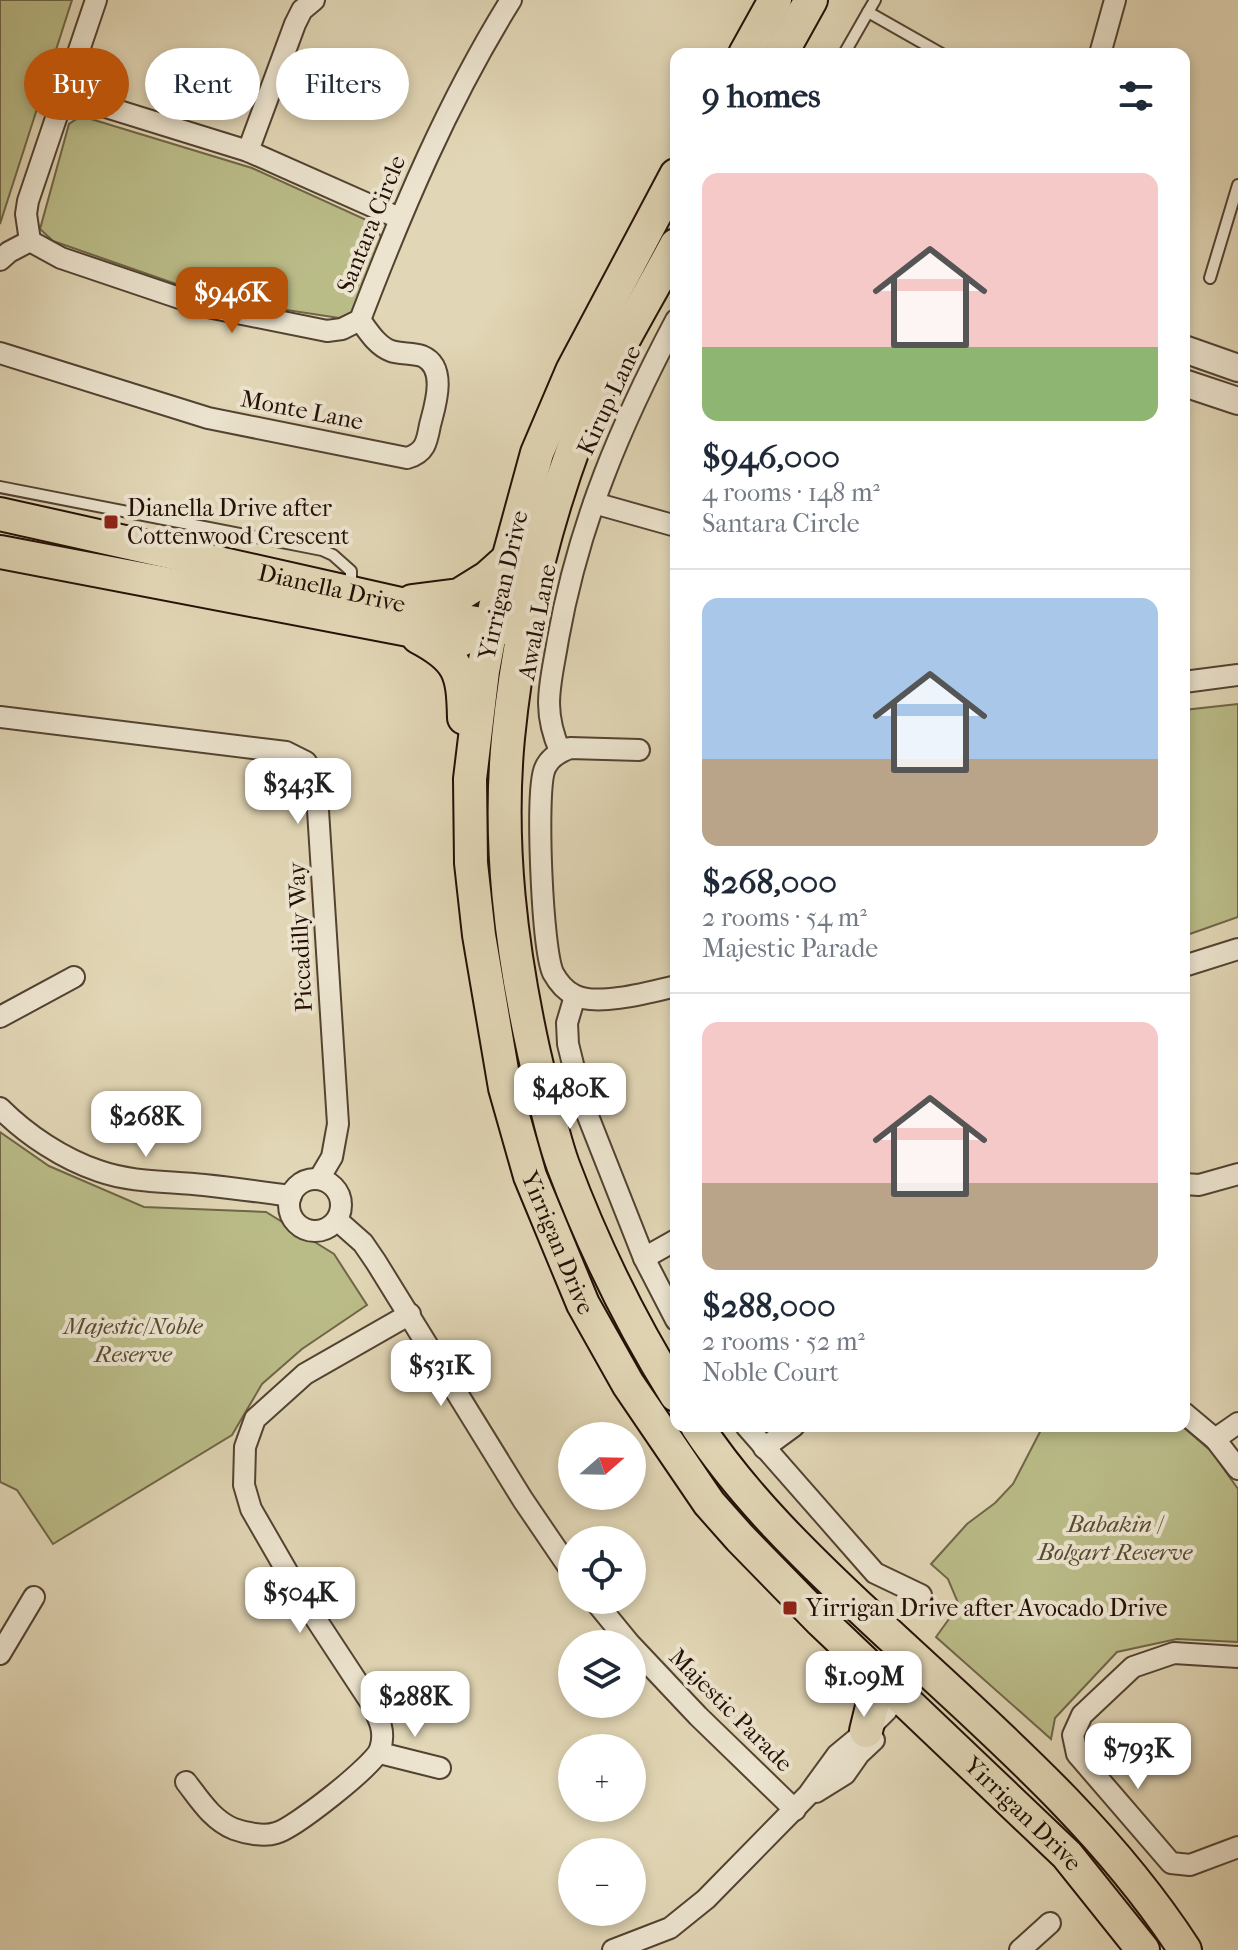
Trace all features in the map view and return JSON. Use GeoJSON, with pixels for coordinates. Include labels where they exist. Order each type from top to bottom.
{"type":"FeatureCollection","features":[{"type":"Feature","properties":{"kind":"main road"},"geometry":{"type":"LineString","coordinates":[[748,48],[775,0]]}},
{"type":"Feature","properties":{"kind":"main road"},"geometry":{"type":"LineString","coordinates":[[784,48],[811,0]]}},
{"type":"Feature","properties":{"kind":"main road","name":"Yirrigan Drive"},"geometry":{"type":"LineString","coordinates":[[670,186],[572,371],[537,453],[490,635],[470,779],[471,863],[479,935],[505,1088],[530,1176],[589,1316],[628,1384],[709,1503],[787,1587],[1067,1855],[1143,1950]]}},
{"type":"Feature","properties":{"kind":"main road","name":"Yirrigan Drive"},"geometry":{"type":"LineString","coordinates":[[670,256],[577,437],[540,557],[522,640],[508,740],[506,871],[511,930],[522,996],[563,1163],[613,1284],[670,1384]]}},
{"type":"Feature","properties":{"kind":"main road","name":"Dianella Drive"},"geometry":{"type":"LineString","coordinates":[[0,514],[351,593],[400,616]]}},
{"type":"Feature","properties":{"kind":"main road","name":"Dianella Drive"},"geometry":{"type":"LineString","coordinates":[[0,552],[400,616],[522,640]]}},
{"type":"Feature","properties":{"kind":"main road"},"geometry":{"type":"LineString","coordinates":[[400,616],[459,595],[488,577],[507,560]]}},
{"type":"Feature","properties":{"kind":"main road"},"geometry":{"type":"LineString","coordinates":[[400,616],[453,662],[463,683],[460,824],[471,863]]}},
{"type":"Feature","properties":{"kind":"main road","name":"Yirrigan Drive"},"geometry":{"type":"LineString","coordinates":[[702,1432],[787,1535],[932,1676],[998,1734],[1097,1834],[1177,1938],[1198,1950]]}},
{"type":"Feature","properties":{"kind":"main road"},"geometry":{"type":"LineString","coordinates":[[866,1731],[879,1678],[895,1689]]}},
{"type":"Feature","properties":{"kind":"street"},"geometry":{"type":"LineString","coordinates":[[80,48],[96,0]]}},
{"type":"Feature","properties":{"kind":"street"},"geometry":{"type":"LineString","coordinates":[[248,151],[295,24],[302,10],[314,0]]}},
{"type":"Feature","properties":{"kind":"street"},"geometry":{"type":"LineString","coordinates":[[1102,48],[1114,0]]}},
{"type":"Feature","properties":{"kind":"street","name":"Santara Circle"},"geometry":{"type":"LineString","coordinates":[[30,241],[61,258],[203,306],[311,330],[342,329],[360,320],[399,218],[434,140],[504,2]]}},
{"type":"Feature","properties":{"kind":"street"},"geometry":{"type":"LineString","coordinates":[[129,114],[248,151],[399,218]]}},
{"type":"Feature","properties":{"kind":"street"},"geometry":{"type":"LineString","coordinates":[[0,260],[30,241],[26,214],[28,201],[55,120]]}},
{"type":"Feature","properties":{"kind":"street","name":"Monte Lane"},"geometry":{"type":"LineString","coordinates":[[0,353],[208,418],[407,458],[416,456],[427,441],[437,394],[438,382],[431,363],[423,357],[391,351],[380,345],[360,320]]}},
{"type":"Feature","properties":{"kind":"street","name":"Kirup Lane"},"geometry":{"type":"LineString","coordinates":[[594,503],[632,403],[670,331]]}},
{"type":"Feature","properties":{"kind":"street"},"geometry":{"type":"LineString","coordinates":[[1190,351],[1238,368]]}},
{"type":"Feature","properties":{"kind":"street"},"geometry":{"type":"LineString","coordinates":[[1190,385],[1238,401]]}},
{"type":"Feature","properties":{"kind":"street"},"geometry":{"type":"LineString","coordinates":[[594,503],[670,524]]}},
{"type":"Feature","properties":{"kind":"street","name":"Awala Lane"},"geometry":{"type":"LineString","coordinates":[[560,751],[552,734],[548,702],[567,589],[594,503]]}},
{"type":"Feature","properties":{"kind":"street"},"geometry":{"type":"LineString","coordinates":[[1190,681],[1238,675]]}},
{"type":"Feature","properties":{"kind":"street","name":"Piccadilly Way"},"geometry":{"type":"LineString","coordinates":[[0,717],[286,752],[306,762],[316,779],[338,1124],[332,1157],[319,1179]]}},
{"type":"Feature","properties":{"kind":"street"},"geometry":{"type":"LineString","coordinates":[[639,750],[585,747],[560,751],[545,768],[539,811],[550,959],[563,987],[575,996],[590,1000],[670,987]]}},
{"type":"Feature","properties":{"kind":"street"},"geometry":{"type":"LineString","coordinates":[[1190,964],[1238,949]]}},
{"type":"Feature","properties":{"kind":"street"},"geometry":{"type":"LineString","coordinates":[[0,1017],[74,977]]}},
{"type":"Feature","properties":{"kind":"street"},"geometry":{"type":"LineString","coordinates":[[575,996],[567,1023],[568,1044],[582,1101],[644,1258],[670,1308]]}},
{"type":"Feature","properties":{"kind":"street"},"geometry":{"type":"LineString","coordinates":[[0,1108],[56,1150],[99,1171],[145,1181],[203,1184],[291,1196]]}},
{"type":"Feature","properties":{"kind":"street"},"geometry":{"type":"LineString","coordinates":[[1190,1184],[1199,1185],[1238,1174]]}},
{"type":"Feature","properties":{"kind":"street"},"geometry":{"type":"LineString","coordinates":[[312,1179],[332,1184],[339,1195],[341,1208],[337,1220],[320,1230],[307,1229],[292,1216],[291,1196],[299,1184],[312,1179]]}},
{"type":"Feature","properties":{"kind":"street"},"geometry":{"type":"LineString","coordinates":[[337,1220],[363,1243],[558,1551]]}},
{"type":"Feature","properties":{"kind":"street"},"geometry":{"type":"LineString","coordinates":[[644,1258],[670,1243]]}},
{"type":"Feature","properties":{"kind":"street"},"geometry":{"type":"LineString","coordinates":[[186,1782],[213,1816],[234,1829],[258,1834],[277,1833],[364,1771],[380,1753],[383,1736],[380,1719],[304,1601],[251,1509],[244,1485],[245,1447],[255,1419],[305,1374],[410,1314]]}},
{"type":"Feature","properties":{"kind":"street"},"geometry":{"type":"LineString","coordinates":[[1190,1418],[1215,1439],[1238,1469]]}},
{"type":"Feature","properties":{"kind":"street"},"geometry":{"type":"LineString","coordinates":[[1215,1439],[1238,1423]]}},
{"type":"Feature","properties":{"kind":"street"},"geometry":{"type":"LineString","coordinates":[[751,1432],[875,1573],[921,1595]]}},
{"type":"Feature","properties":{"kind":"street"},"geometry":{"type":"LineString","coordinates":[[764,1448],[786,1432]]}},
{"type":"Feature","properties":{"kind":"street"},"geometry":{"type":"LineString","coordinates":[[0,1654],[34,1597]]}},
{"type":"Feature","properties":{"kind":"street","name":"Majestic Parade"},"geometry":{"type":"LineString","coordinates":[[606,1614],[619,1630]]}},
{"type":"Feature","properties":{"kind":"street"},"geometry":{"type":"LineString","coordinates":[[1238,1657],[1174,1653],[1133,1667],[1082,1715],[1073,1735],[1077,1754],[1171,1863],[1190,1865],[1238,1847]]}},
{"type":"Feature","properties":{"kind":"street","name":"Majestic Parade"},"geometry":{"type":"LineString","coordinates":[[646,1661],[698,1716],[802,1802]]}},
{"type":"Feature","properties":{"kind":"street"},"geometry":{"type":"LineString","coordinates":[[802,1802],[845,1774],[895,1689],[932,1676]]}},
{"type":"Feature","properties":{"kind":"street"},"geometry":{"type":"LineString","coordinates":[[613,1950],[670,1928],[706,1899],[802,1802],[837,1755],[866,1731]]}},
{"type":"Feature","properties":{"kind":"street"},"geometry":{"type":"LineString","coordinates":[[380,1753],[440,1768]]}},
{"type":"Feature","properties":{"kind":"street"},"geometry":{"type":"LineString","coordinates":[[1020,1950],[1050,1923]]}},
{"type":"Feature","properties":{"kind":"lane"},"geometry":{"type":"LineString","coordinates":[[847,48],[875,0]]}},
{"type":"Feature","properties":{"kind":"lane"},"geometry":{"type":"LineString","coordinates":[[868,12],[931,48]]}},
{"type":"Feature","properties":{"kind":"lane"},"geometry":{"type":"LineString","coordinates":[[1210,278],[1238,185]]}},
{"type":"Feature","properties":{"kind":"lane"},"geometry":{"type":"LineString","coordinates":[[0,487],[322,550],[333,555],[351,571],[351,593]]}},
{"type":"Feature","properties":{"kind":"green space"},"geometry":{"type":"Polygon","coordinates":[[[0,0],[72,0],[57,48],[24,48],[24,120],[33,120],[0,224],[0,0]]]}},
{"type":"Feature","properties":{"kind":"green space"},"geometry":{"type":"Polygon","coordinates":[[[75,120],[94,120],[252,168],[373,223],[381,237],[355,311],[339,318],[222,300],[53,241],[40,229],[69,124],[75,120]]]}},
{"type":"Feature","properties":{"kind":"green space"},"geometry":{"type":"Polygon","coordinates":[[[1238,704],[1238,917],[1190,934],[1190,709],[1238,704]]]}},
{"type":"Feature","properties":{"kind":"green space","name":"Majestic/Noble Reserve"},"geometry":{"type":"Polygon","coordinates":[[[0,1132],[49,1166],[144,1207],[266,1212],[334,1254],[367,1305],[302,1349],[262,1384],[232,1435],[53,1544],[17,1490],[0,1482],[0,1132]]]}},
{"type":"Feature","properties":{"kind":"green space","name":"Babakin / Bolgart Reserve"},"geometry":{"type":"Polygon","coordinates":[[[1040,1432],[1189,1432],[1211,1451],[1238,1489],[1238,1642],[1177,1639],[1117,1652],[1055,1718],[1051,1739],[936,1637],[959,1605],[948,1579],[931,1564],[967,1524],[995,1503],[1013,1484],[1040,1432]]]}},
{"type":"Feature","properties":{"kind":"place","name":"Dianella Drive after Cottenwood Crescent"},"geometry":{"type":"Point","coordinates":[111,522]}},
{"type":"Feature","properties":{"kind":"place","name":"Yirrigan Drive after Avocado Drive"},"geometry":{"type":"Point","coordinates":[790,1608]}}]}
